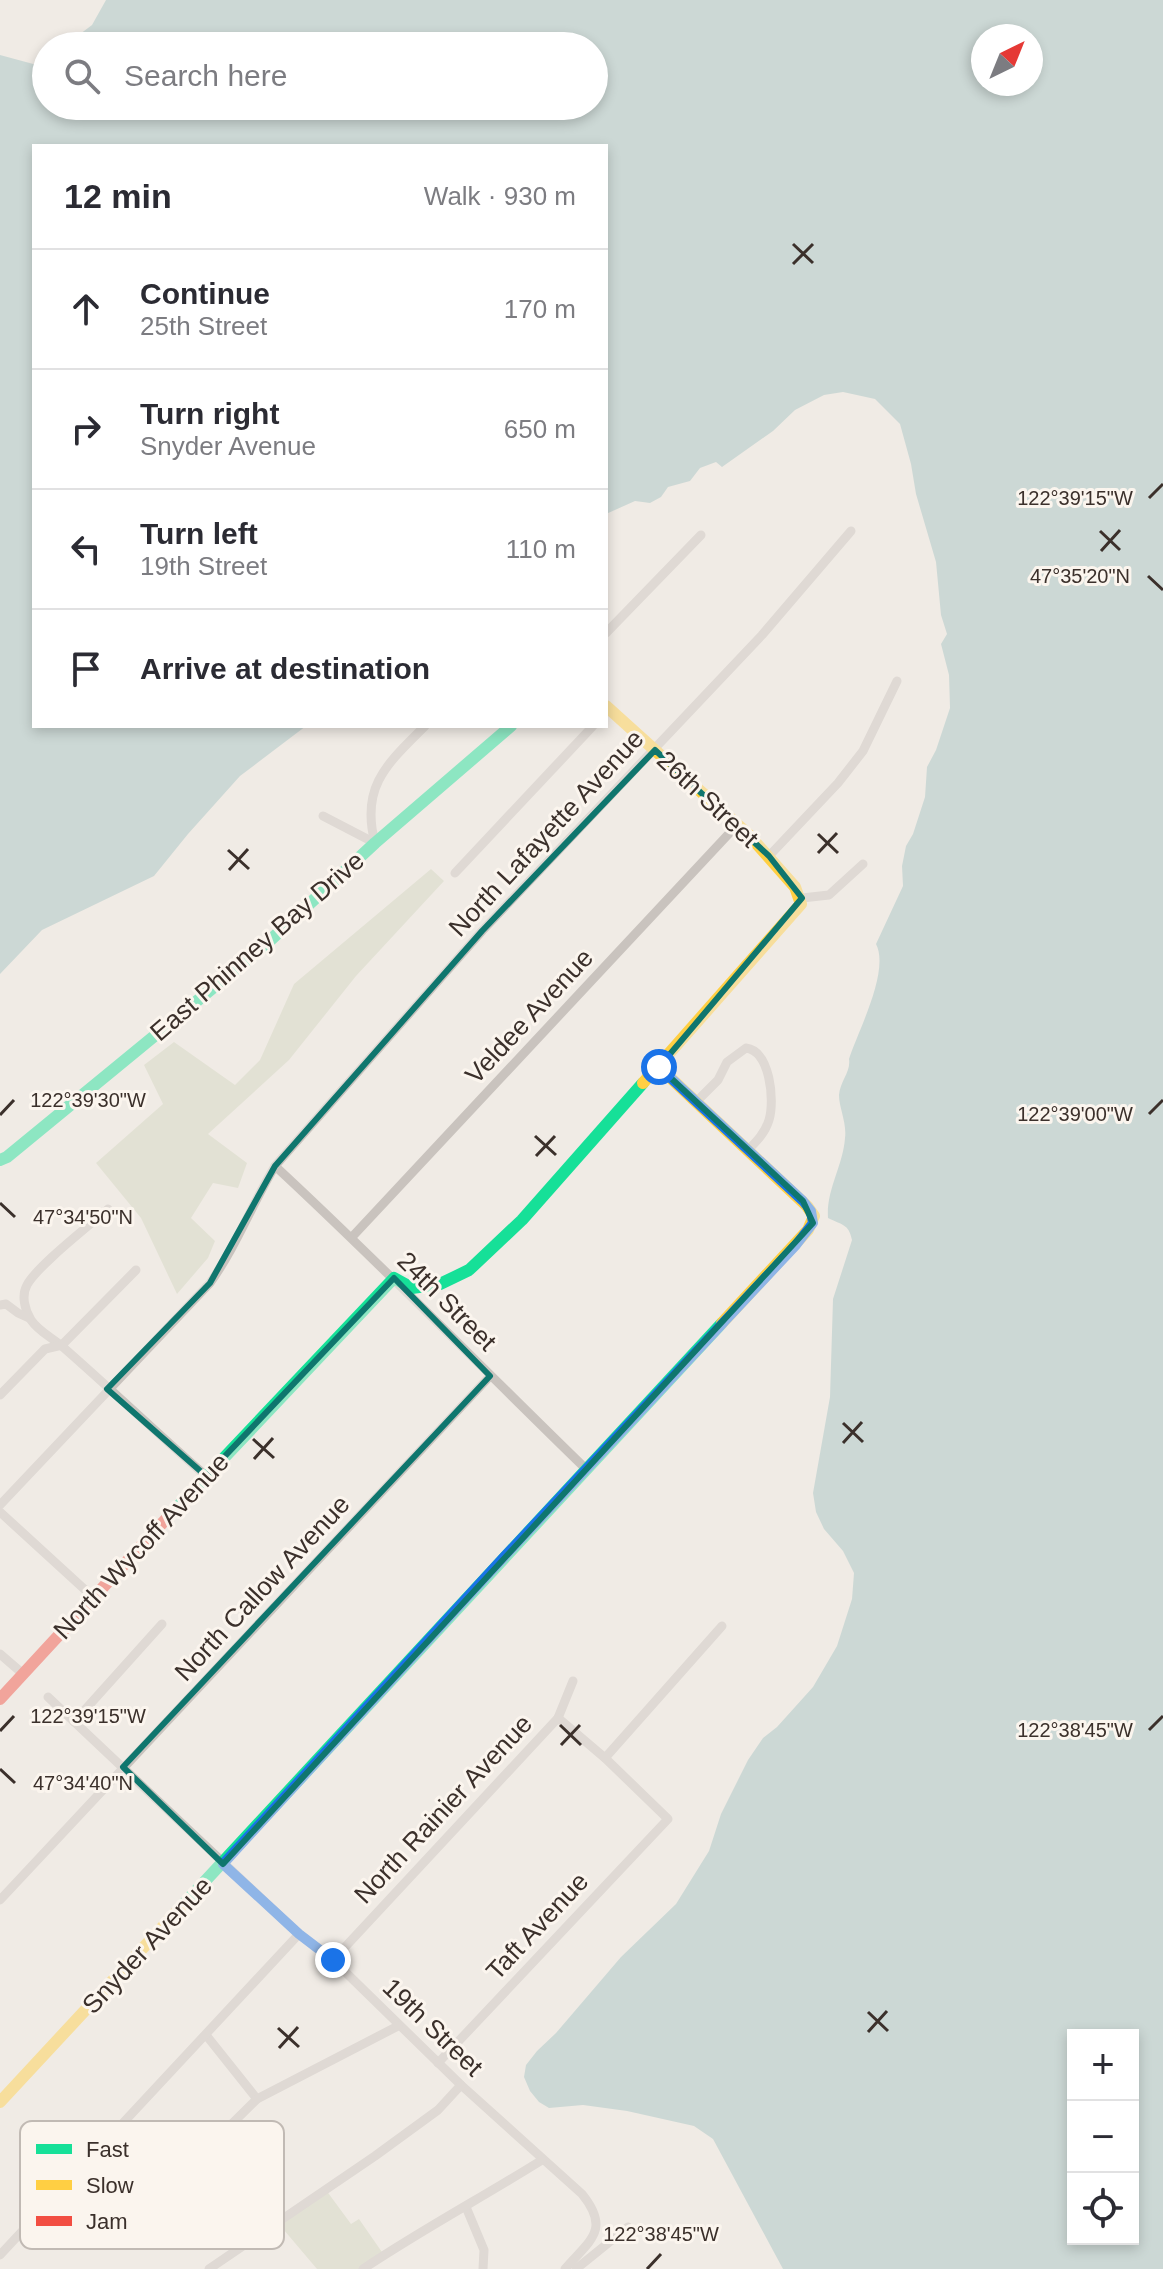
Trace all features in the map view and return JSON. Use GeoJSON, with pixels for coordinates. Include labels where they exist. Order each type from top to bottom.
{"type":"FeatureCollection","features":[{"type":"Feature","properties":{"kind":"street","name":"North Lafayette Avenue"},"geometry":{"type":"LineString","coordinates":[[0,1505],[210,1283],[232,1253],[259,1192],[275,1166],[482,931],[762,635],[851,531]]}},
{"type":"Feature","properties":{"kind":"street"},"geometry":{"type":"LineString","coordinates":[[608,631],[701,535]]}},
{"type":"Feature","properties":{"kind":"street"},"geometry":{"type":"LineString","coordinates":[[769,856],[838,783],[863,751],[897,681]]}},
{"type":"Feature","properties":{"kind":"street","name":"26th Street"},"geometry":{"type":"LineString","coordinates":[[608,710],[769,856],[802,898]]}},
{"type":"Feature","properties":{"kind":"street"},"geometry":{"type":"LineString","coordinates":[[375,843],[371,795],[390,761],[423,728]]}},
{"type":"Feature","properties":{"kind":"street","name":"East Phinney Bay Drive"},"geometry":{"type":"LineString","coordinates":[[0,1160],[250,958],[375,843],[509,728]]}},
{"type":"Feature","properties":{"kind":"street"},"geometry":{"type":"LineString","coordinates":[[455,873],[591,728]]}},
{"type":"Feature","properties":{"kind":"street"},"geometry":{"type":"LineString","coordinates":[[323,816],[375,843]]}},
{"type":"Feature","properties":{"kind":"street","name":"Veldee Avenue"},"geometry":{"type":"LineString","coordinates":[[352,1237],[737,825]]}},
{"type":"Feature","properties":{"kind":"street"},"geometry":{"type":"LineString","coordinates":[[394,1278],[412,1288],[440,1284],[469,1270],[522,1220],[659,1067],[801,904],[802,898],[829,895],[863,864]]}},
{"type":"Feature","properties":{"kind":"street"},"geometry":{"type":"LineString","coordinates":[[659,1067],[747,1151],[765,1130],[772,1108],[761,1056],[754,1049],[746,1048],[732,1056],[718,1080],[696,1102]]}},
{"type":"Feature","properties":{"kind":"street","name":"Snyder Avenue"},"geometry":{"type":"LineString","coordinates":[[0,2102],[796,1245],[813,1223],[814,1216],[747,1151]]}},
{"type":"Feature","properties":{"kind":"street","name":"24th Street"},"geometry":{"type":"LineString","coordinates":[[275,1166],[352,1237],[431,1319],[586,1469]]}},
{"type":"Feature","properties":{"kind":"street"},"geometry":{"type":"LineString","coordinates":[[29,1318],[24,1301],[26,1285],[108,1209]]}},
{"type":"Feature","properties":{"kind":"street"},"geometry":{"type":"LineString","coordinates":[[0,1395],[45,1349],[62,1345],[136,1270]]}},
{"type":"Feature","properties":{"kind":"street","name":"North Wycoff Avenue"},"geometry":{"type":"LineString","coordinates":[[0,1699],[394,1278]]}},
{"type":"Feature","properties":{"kind":"street"},"geometry":{"type":"LineString","coordinates":[[0,1305],[6,1304],[29,1318],[37,1328],[62,1345],[206,1476]]}},
{"type":"Feature","properties":{"kind":"street","name":"North Callow Avenue"},"geometry":{"type":"LineString","coordinates":[[0,1900],[490,1376]]}},
{"type":"Feature","properties":{"kind":"street"},"geometry":{"type":"LineString","coordinates":[[0,1512],[94,1598]]}},
{"type":"Feature","properties":{"kind":"street"},"geometry":{"type":"LineString","coordinates":[[74,1722],[162,1624]]}},
{"type":"Feature","properties":{"kind":"street"},"geometry":{"type":"LineString","coordinates":[[558,1718],[605,1758],[722,1626]]}},
{"type":"Feature","properties":{"kind":"street"},"geometry":{"type":"LineString","coordinates":[[0,1654],[22,1673]]}},
{"type":"Feature","properties":{"kind":"street","name":"North Rainier Avenue"},"geometry":{"type":"LineString","coordinates":[[333,1960],[558,1718],[573,1681]]}},
{"type":"Feature","properties":{"kind":"street","name":"19th Street"},"geometry":{"type":"LineString","coordinates":[[48,1697],[223,1864],[299,1934],[333,1960],[398,2026],[582,2194],[595,2210],[597,2227],[589,2242],[565,2269]]}},
{"type":"Feature","properties":{"kind":"street","name":"Taft Avenue"},"geometry":{"type":"LineString","coordinates":[[438,2063],[668,1819],[605,1758]]}},
{"type":"Feature","properties":{"kind":"street"},"geometry":{"type":"LineString","coordinates":[[126,2121],[299,1934]]}},
{"type":"Feature","properties":{"kind":"street"},"geometry":{"type":"LineString","coordinates":[[235,2121],[257,2099],[398,2026]]}},
{"type":"Feature","properties":{"kind":"street"},"geometry":{"type":"LineString","coordinates":[[206,2035],[257,2099]]}},
{"type":"Feature","properties":{"kind":"street"},"geometry":{"type":"LineString","coordinates":[[284,2218],[438,2110],[461,2085]]}},
{"type":"Feature","properties":{"kind":"street"},"geometry":{"type":"LineString","coordinates":[[363,2269],[414,2235],[542,2160]]}},
{"type":"Feature","properties":{"kind":"street"},"geometry":{"type":"LineString","coordinates":[[466,2207],[484,2250],[483,2269]]}},
{"type":"Feature","properties":{"kind":"street"},"geometry":{"type":"LineString","coordinates":[[576,2269],[628,2227]]}},
{"type":"Feature","properties":{"kind":"street"},"geometry":{"type":"LineString","coordinates":[[0,2255],[20,2234]]}},
{"type":"Feature","properties":{"kind":"street"},"geometry":{"type":"LineString","coordinates":[[209,2269],[238,2249]]}},
{"type":"Feature","properties":{"kind":"highlighted area"},"geometry":{"type":"Polygon","coordinates":[[[655,750],[769,856],[802,898],[659,1067],[803,1201],[813,1223],[223,1864],[123,1767],[490,1376],[394,1278],[206,1476],[107,1389],[210,1283],[275,1166],[482,931],[655,750]]]}},
{"type":"Feature","properties":{"kind":"green space"},"geometry":{"type":"Polygon","coordinates":[[[431,869],[444,881],[356,976],[289,1060],[208,1134],[247,1163],[238,1188],[213,1183],[191,1218],[215,1241],[208,1258],[177,1294],[141,1218],[96,1163],[163,1104],[144,1065],[174,1042],[235,1085],[260,1060],[294,984],[431,869]]]}},
{"type":"Feature","properties":{"kind":"green space"},"geometry":{"type":"Polygon","coordinates":[[[326,2190],[351,2224],[359,2219],[384,2255],[363,2269],[317,2269],[284,2230],[284,2219],[326,2190]]]}},
{"type":"Feature","properties":{"kind":"water"},"geometry":{"type":"Polygon","coordinates":[[[106,0],[1163,0],[1163,2269],[783,2269],[713,2139],[694,2126],[627,2111],[583,2105],[549,2108],[530,2091],[524,2077],[526,2065],[537,2051],[621,1957],[676,1904],[709,1851],[721,1814],[748,1760],[763,1738],[813,1687],[837,1646],[852,1599],[854,1573],[843,1551],[824,1529],[816,1512],[813,1493],[830,1397],[833,1299],[852,1240],[847,1228],[828,1218],[845,1138],[839,1095],[876,985],[879,956],[876,944],[903,886],[902,866],[906,846],[925,797],[927,767],[950,708],[949,675],[941,644],[947,634],[941,615],[936,562],[900,424],[875,399],[843,392],[824,395],[795,410],[773,431],[722,467],[716,462],[700,468],[690,481],[668,487],[661,497],[650,503],[635,501],[608,513],[608,144],[32,144],[32,728],[303,728],[240,776],[154,876],[42,930],[0,974],[0,55],[32,64],[32,120],[608,120],[608,32],[83,32],[92,25],[106,0]]]}},
{"type":"Feature","properties":{"kind":"traffic: fast"},"geometry":{"type":"LineString","coordinates":[[0,1160],[264,946],[375,843],[509,728]]}},
{"type":"Feature","properties":{"kind":"traffic: fast"},"geometry":{"type":"LineString","coordinates":[[167,1518],[394,1278],[412,1288],[440,1284],[469,1270],[522,1220],[643,1083]]}},
{"type":"Feature","properties":{"kind":"traffic: fast"},"geometry":{"type":"LineString","coordinates":[[182,1906],[722,1323]]}},
{"type":"Feature","properties":{"kind":"traffic: slow"},"geometry":{"type":"LineString","coordinates":[[608,708],[749,835],[795,887],[801,904],[643,1083]]}},
{"type":"Feature","properties":{"kind":"traffic: slow"},"geometry":{"type":"LineString","coordinates":[[659,1067],[814,1216],[808,1230],[722,1323]]}},
{"type":"Feature","properties":{"kind":"traffic: slow"},"geometry":{"type":"LineString","coordinates":[[0,2102],[182,1906]]}},
{"type":"Feature","properties":{"kind":"traffic: jam"},"geometry":{"type":"LineString","coordinates":[[0,1699],[167,1518]]}},
{"type":"Feature","properties":{"kind":"route"},"geometry":{"type":"LineString","coordinates":[[333,1960],[299,1934],[223,1864],[813,1223],[814,1216],[803,1201],[659,1067]]}}]}
